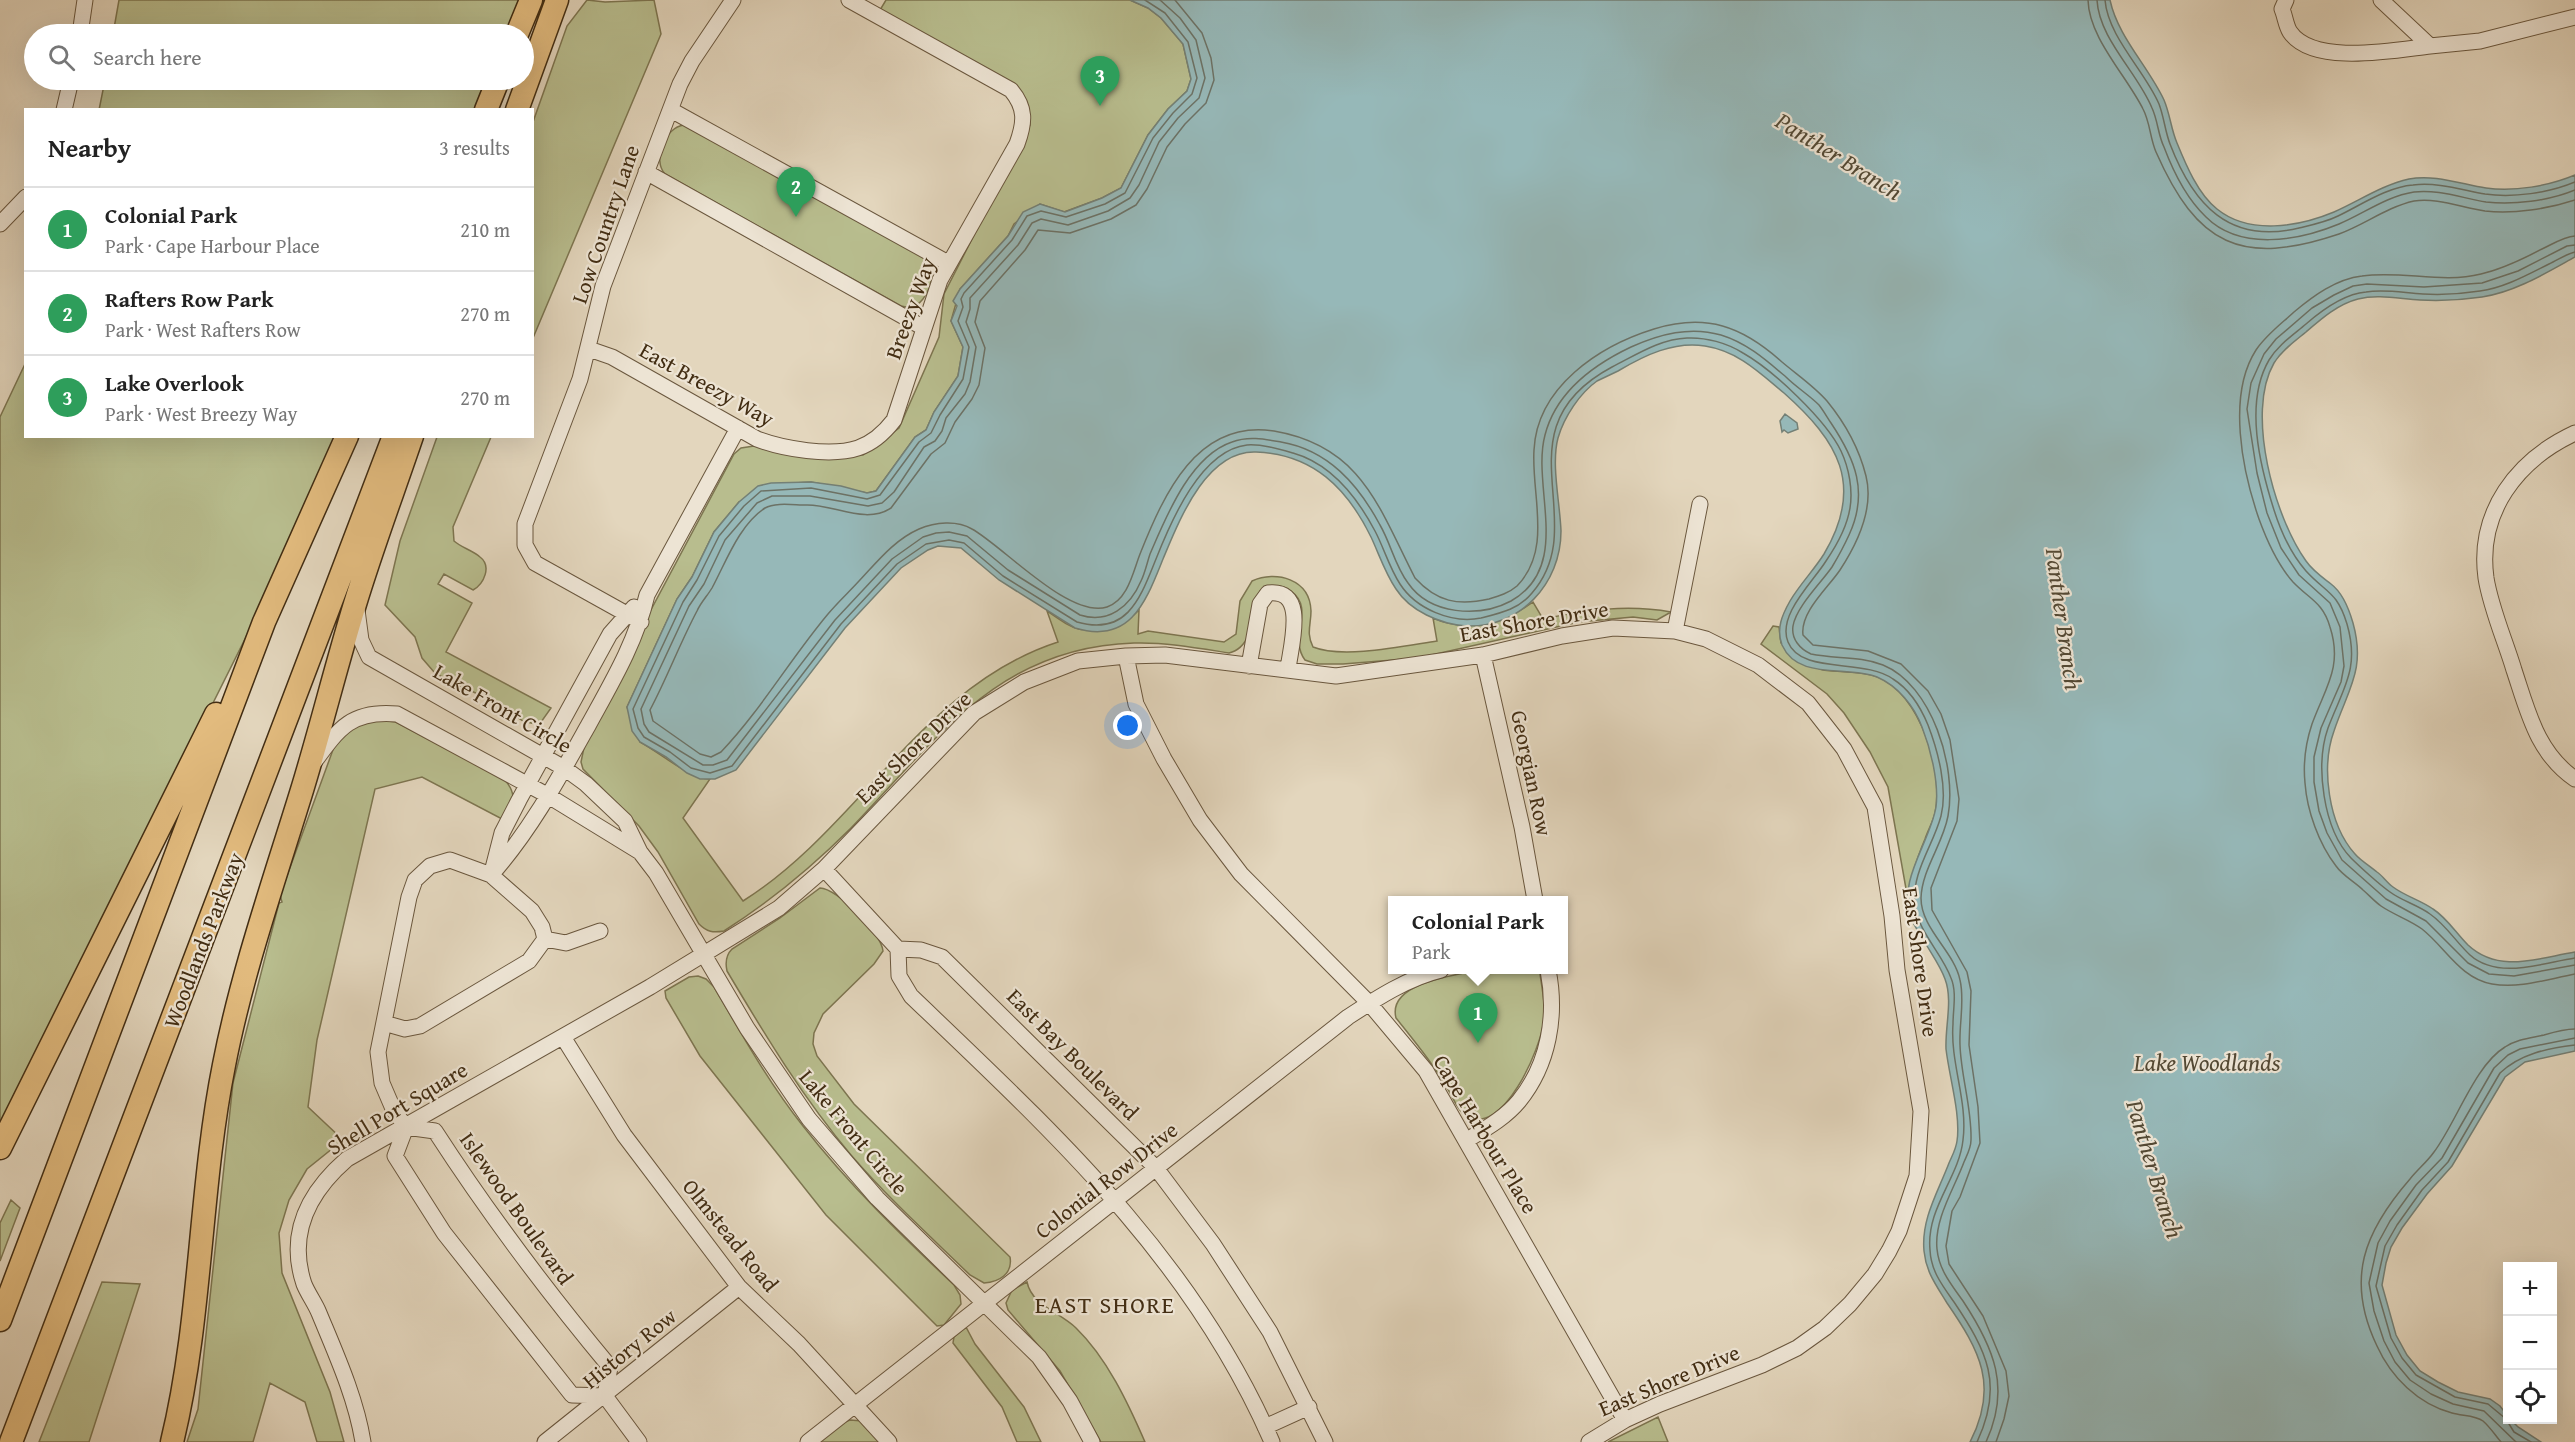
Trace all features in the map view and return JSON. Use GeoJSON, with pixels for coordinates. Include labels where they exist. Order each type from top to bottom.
{"type":"FeatureCollection","features":[{"type":"Feature","properties":{"kind":"main road"},"geometry":{"type":"LineString","coordinates":[[521,24],[531,0]]}},
{"type":"Feature","properties":{"kind":"main road"},"geometry":{"type":"LineString","coordinates":[[534,63],[557,0]]}},
{"type":"Feature","properties":{"kind":"main road"},"geometry":{"type":"LineString","coordinates":[[487,108],[494,90]]}},
{"type":"Feature","properties":{"kind":"main road"},"geometry":{"type":"LineString","coordinates":[[518,108],[524,90]]}},
{"type":"Feature","properties":{"kind":"main road"},"geometry":{"type":"LineString","coordinates":[[0,1320],[264,622],[346,438]]}},
{"type":"Feature","properties":{"kind":"main road","name":"Woodlands Parkway"},"geometry":{"type":"LineString","coordinates":[[11,1442],[393,438]]}},
{"type":"Feature","properties":{"kind":"main road"},"geometry":{"type":"LineString","coordinates":[[172,1442],[189,1354],[213,1132],[224,1065],[242,989],[356,602],[411,438]]}},
{"type":"Feature","properties":{"kind":"main road"},"geometry":{"type":"LineString","coordinates":[[0,1148],[173,797],[264,622]]}},
{"type":"Feature","properties":{"kind":"street"},"geometry":{"type":"LineString","coordinates":[[81,24],[85,0]]}},
{"type":"Feature","properties":{"kind":"street","name":"Low Country Lane"},"geometry":{"type":"LineString","coordinates":[[641,622],[535,563],[527,552],[523,537],[525,524],[580,379],[603,286],[646,172],[692,61],[733,0]]}},
{"type":"Feature","properties":{"kind":"street","name":"Breezy Way"},"geometry":{"type":"LineString","coordinates":[[843,452],[870,442],[883,434],[894,420],[901,406],[924,328],[948,263],[1017,144],[1023,128],[1020,101],[1011,90],[849,0]]}},
{"type":"Feature","properties":{"kind":"street"},"geometry":{"type":"LineString","coordinates":[[2286,0],[2282,9],[2290,32],[2310,47],[2338,53],[2359,54],[2480,41],[2575,17]]}},
{"type":"Feature","properties":{"kind":"street"},"geometry":{"type":"LineString","coordinates":[[2381,0],[2430,46]]}},
{"type":"Feature","properties":{"kind":"street"},"geometry":{"type":"LineString","coordinates":[[64,108],[69,90]]}},
{"type":"Feature","properties":{"kind":"street"},"geometry":{"type":"LineString","coordinates":[[671,110],[948,263]]}},
{"type":"Feature","properties":{"kind":"street"},"geometry":{"type":"LineString","coordinates":[[646,172],[924,328]]}},
{"type":"Feature","properties":{"kind":"street"},"geometry":{"type":"LineString","coordinates":[[0,224],[24,198]]}},
{"type":"Feature","properties":{"kind":"street","name":"East Breezy Way"},"geometry":{"type":"LineString","coordinates":[[589,349],[612,357],[738,428],[773,445],[843,452]]}},
{"type":"Feature","properties":{"kind":"street"},"geometry":{"type":"LineString","coordinates":[[491,875],[516,846],[564,768],[631,647],[641,622],[647,595],[738,428]]}},
{"type":"Feature","properties":{"kind":"street"},"geometry":{"type":"LineString","coordinates":[[2575,434],[2537,455],[2502,492],[2487,533],[2484,556],[2487,579],[2531,722],[2541,744],[2564,772],[2575,779]]}},
{"type":"Feature","properties":{"kind":"street"},"geometry":{"type":"LineString","coordinates":[[1675,631],[1700,504]]}},
{"type":"Feature","properties":{"kind":"street"},"geometry":{"type":"LineString","coordinates":[[1249,666],[1260,604],[1268,593],[1280,592],[1289,597],[1294,611],[1288,669]]}},
{"type":"Feature","properties":{"kind":"street"},"geometry":{"type":"LineString","coordinates":[[491,875],[502,833],[610,634],[626,614],[647,595]]}},
{"type":"Feature","properties":{"kind":"street","name":"Lake Front Circle"},"geometry":{"type":"LineString","coordinates":[[356,602],[360,640],[369,657],[564,768],[586,783],[625,821],[640,852],[656,873],[753,1037],[809,1119],[877,1198],[1039,1357],[1070,1401],[1092,1442]]}},
{"type":"Feature","properties":{"kind":"street","name":"East Shore Drive"},"geometry":{"type":"LineString","coordinates":[[704,953],[779,908],[824,869],[974,712],[1024,682],[1078,661],[1166,655],[1336,676],[1483,655],[1562,636],[1612,628],[1675,631],[1706,639],[1758,665],[1808,703],[1844,749],[1875,807],[1892,916],[1897,970],[1921,1112],[1917,1176],[1902,1224],[1889,1251],[1875,1274],[1825,1328],[1797,1348],[1762,1365],[1660,1404],[1625,1420],[1589,1442]]}},
{"type":"Feature","properties":{"kind":"street","name":"Georgian Row"},"geometry":{"type":"LineString","coordinates":[[1483,655],[1522,826],[1534,896]]}},
{"type":"Feature","properties":{"kind":"street","name":"Cape Harbour Place"},"geometry":{"type":"LineString","coordinates":[[1126,656],[1136,704],[1164,759],[1200,820],[1241,874],[1370,1003],[1426,1071],[1625,1420]]}},
{"type":"Feature","properties":{"kind":"street","name":"Lake Front Circle"},"geometry":{"type":"LineString","coordinates":[[308,770],[338,730],[350,720],[381,713],[397,714],[528,784],[640,852]]}},
{"type":"Feature","properties":{"kind":"street"},"geometry":{"type":"LineString","coordinates":[[384,1023],[405,1029],[420,1026],[528,961],[544,939],[542,927],[532,911],[491,875],[450,860],[430,866],[416,880],[409,897],[378,1052],[382,1083],[394,1111],[406,1127],[395,1156],[444,1233],[572,1395],[604,1396],[639,1442]]}},
{"type":"Feature","properties":{"kind":"street"},"geometry":{"type":"LineString","coordinates":[[824,869],[898,949],[899,976],[911,996],[1038,1118],[1116,1200],[1161,1254],[1230,1359],[1272,1442]]}},
{"type":"Feature","properties":{"kind":"street"},"geometry":{"type":"LineString","coordinates":[[544,939],[566,943],[600,931]]}},
{"type":"Feature","properties":{"kind":"street","name":"East Bay Boulevard"},"geometry":{"type":"LineString","coordinates":[[898,949],[921,950],[942,957],[1156,1168],[1213,1244],[1254,1307],[1309,1407],[1325,1442]]}},
{"type":"Feature","properties":{"kind":"street","name":"Shell Port Square"},"geometry":{"type":"LineString","coordinates":[[363,1442],[346,1382],[318,1310],[304,1285],[299,1257],[301,1229],[309,1203],[326,1178],[347,1159],[563,1037],[704,953]]}},
{"type":"Feature","properties":{"kind":"street","name":"Colonial Row Drive"},"geometry":{"type":"LineString","coordinates":[[808,1442],[1348,1017],[1427,974]]}},
{"type":"Feature","properties":{"kind":"street"},"geometry":{"type":"LineString","coordinates":[[1467,1140],[1492,1125],[1519,1101],[1536,1073],[1550,1035],[1552,992],[1549,974]]}},
{"type":"Feature","properties":{"kind":"street","name":"Olmstead Road"},"geometry":{"type":"LineString","coordinates":[[563,1037],[624,1135],[739,1287],[799,1344],[857,1404],[889,1442]]}},
{"type":"Feature","properties":{"kind":"street","name":"Islewood Boulevard"},"geometry":{"type":"LineString","coordinates":[[406,1127],[435,1131],[480,1201],[548,1293],[610,1366],[604,1396]]}},
{"type":"Feature","properties":{"kind":"street","name":"History Row"},"geometry":{"type":"LineString","coordinates":[[545,1442],[739,1287]]}},
{"type":"Feature","properties":{"kind":"street"},"geometry":{"type":"LineString","coordinates":[[1265,1427],[1309,1407]]}},
{"type":"Feature","properties":{"kind":"green space"},"geometry":{"type":"Polygon","coordinates":[[[119,0],[519,0],[510,24],[115,24],[119,0]]]}},
{"type":"Feature","properties":{"kind":"green space"},"geometry":{"type":"Polygon","coordinates":[[[587,0],[605,2],[654,0],[661,34],[534,336],[534,119],[567,26],[587,0]]]}},
{"type":"Feature","properties":{"kind":"green space"},"geometry":{"type":"Polygon","coordinates":[[[886,0],[1130,0],[1148,8],[1161,18],[1183,44],[1191,79],[1187,91],[1168,109],[1148,135],[1121,188],[1102,198],[1064,212],[1040,204],[1014,224],[1008,236],[960,289],[951,321],[963,347],[958,376],[934,412],[926,430],[915,437],[876,491],[867,493],[811,482],[794,483],[739,502],[714,532],[692,577],[677,599],[627,707],[640,742],[684,770],[710,779],[683,818],[743,901],[784,871],[822,836],[929,724],[968,691],[1010,663],[1058,642],[1047,611],[1072,627],[1086,630],[1124,620],[1139,610],[1138,634],[1148,631],[1224,642],[1236,634],[1240,601],[1252,581],[1281,577],[1290,580],[1305,591],[1311,611],[1309,633],[1313,647],[1340,652],[1357,652],[1437,641],[1433,618],[1458,625],[1484,624],[1510,615],[1533,602],[1543,619],[1623,608],[1671,612],[1657,620],[1633,617],[1579,622],[1418,658],[1317,664],[1305,660],[1301,651],[1299,642],[1302,615],[1298,598],[1283,587],[1268,588],[1260,591],[1252,628],[1248,636],[1237,650],[1229,653],[1146,643],[1086,648],[1044,661],[1007,680],[973,704],[942,732],[851,828],[790,883],[724,931],[710,931],[702,927],[658,852],[639,826],[583,769],[581,762],[588,728],[734,454],[741,448],[754,446],[863,455],[899,428],[939,337],[944,294],[1030,125],[1029,109],[880,10],[886,0]]]}},
{"type":"Feature","properties":{"kind":"green space"},"geometry":{"type":"Polygon","coordinates":[[[103,90],[485,90],[476,108],[99,108],[103,90]]]}},
{"type":"Feature","properties":{"kind":"green space"},"geometry":{"type":"Polygon","coordinates":[[[684,125],[926,258],[930,264],[932,278],[923,299],[911,308],[901,306],[665,174],[660,161],[662,145],[671,132],[684,125]]]}},
{"type":"Feature","properties":{"kind":"green space"},"geometry":{"type":"Polygon","coordinates":[[[24,366],[24,438],[339,438],[289,551],[0,1129],[0,417],[24,366]]]}},
{"type":"Feature","properties":{"kind":"green space"},"geometry":{"type":"Polygon","coordinates":[[[437,438],[491,438],[453,527],[454,541],[484,561],[485,575],[473,590],[444,574],[438,584],[472,603],[446,652],[551,708],[539,725],[523,721],[492,700],[450,682],[434,672],[422,658],[415,637],[385,605],[400,541],[437,438]]]}},
{"type":"Feature","properties":{"kind":"green space"},"geometry":{"type":"Polygon","coordinates":[[[1773,626],[1779,627],[1781,643],[1818,668],[1871,675],[1893,686],[1917,716],[1932,756],[1937,796],[1934,816],[1917,861],[1908,900],[1888,787],[1870,752],[1844,713],[1827,694],[1761,644],[1773,626]]]}},
{"type":"Feature","properties":{"kind":"green space"},"geometry":{"type":"Polygon","coordinates":[[[379,720],[396,722],[505,780],[513,796],[502,819],[422,777],[375,789],[317,1040],[308,1107],[343,1140],[307,1169],[289,1200],[279,1233],[282,1273],[330,1392],[344,1442],[317,1442],[305,1402],[270,1383],[253,1442],[187,1442],[198,1409],[233,1083],[279,903],[282,902],[280,895],[334,747],[353,729],[379,720]]]}},
{"type":"Feature","properties":{"kind":"green space"},"geometry":{"type":"Polygon","coordinates":[[[820,888],[837,895],[858,913],[881,943],[883,951],[874,964],[823,1014],[814,1033],[813,1044],[817,1056],[854,1104],[1010,1257],[1009,1268],[1000,1279],[984,1283],[970,1275],[865,1171],[833,1133],[801,1089],[727,971],[726,959],[732,949],[780,918],[820,888]]]}},
{"type":"Feature","properties":{"kind":"green space"},"geometry":{"type":"Polygon","coordinates":[[[1460,974],[1540,974],[1544,997],[1544,1020],[1536,1050],[1518,1087],[1506,1103],[1493,1114],[1480,1119],[1466,1116],[1458,1108],[1431,1064],[1396,1018],[1396,1006],[1402,996],[1412,989],[1440,978],[1460,974]]]}},
{"type":"Feature","properties":{"kind":"green space"},"geometry":{"type":"Polygon","coordinates":[[[698,976],[706,979],[714,987],[767,1076],[820,1147],[876,1208],[954,1285],[960,1295],[961,1304],[944,1325],[937,1326],[826,1215],[700,1056],[666,998],[665,991],[689,977],[698,976]]]}},
{"type":"Feature","properties":{"kind":"green space"},"geometry":{"type":"Polygon","coordinates":[[[11,1200],[20,1208],[0,1261],[0,1223],[11,1200]]]}},
{"type":"Feature","properties":{"kind":"green space"},"geometry":{"type":"Polygon","coordinates":[[[102,1282],[140,1284],[89,1442],[39,1442],[102,1282]]]}},
{"type":"Feature","properties":{"kind":"green space"},"geometry":{"type":"Polygon","coordinates":[[[1027,1282],[1040,1303],[1070,1322],[1097,1353],[1124,1397],[1145,1442],[1101,1442],[1060,1371],[1008,1310],[1006,1303],[1012,1290],[1027,1282]]]}},
{"type":"Feature","properties":{"kind":"green space"},"geometry":{"type":"Polygon","coordinates":[[[966,1327],[975,1344],[1024,1407],[1041,1442],[1017,1442],[1002,1407],[953,1343],[954,1337],[966,1327]]]}},
{"type":"Feature","properties":{"kind":"green space"},"geometry":{"type":"Polygon","coordinates":[[[1658,1417],[1668,1442],[1608,1442],[1658,1417]]]}},
{"type":"Feature","properties":{"kind":"green space"},"geometry":{"type":"Polygon","coordinates":[[[850,1420],[863,1421],[882,1442],[818,1442],[842,1423],[850,1420]]]}},
{"type":"Feature","properties":{"kind":"water","name":"Lake Woodlands"},"geometry":{"type":"Polygon","coordinates":[[[1130,0],[2110,0],[2126,39],[2164,100],[2177,143],[2198,187],[2217,209],[2244,223],[2274,226],[2305,222],[2334,212],[2380,189],[2409,179],[2428,178],[2486,188],[2520,189],[2575,175],[2575,257],[2530,281],[2494,295],[2443,300],[2373,297],[2344,304],[2330,312],[2277,358],[2266,384],[2262,409],[2263,436],[2268,465],[2284,519],[2306,561],[2342,597],[2351,618],[2356,639],[2354,679],[2334,731],[2328,761],[2333,811],[2346,842],[2357,857],[2391,885],[2438,913],[2468,945],[2480,954],[2506,962],[2519,962],[2575,952],[2575,1051],[2525,1062],[2505,1077],[2452,1166],[2427,1194],[2402,1228],[2391,1247],[2382,1285],[2396,1335],[2407,1355],[2420,1371],[2458,1392],[2490,1399],[2503,1410],[2503,1424],[2515,1424],[2541,1442],[1970,1442],[1979,1422],[1983,1403],[1982,1370],[1969,1337],[1932,1278],[1924,1251],[1928,1217],[1955,1150],[1958,1131],[1946,1049],[1949,1004],[1947,987],[1940,969],[1912,921],[1908,904],[1911,876],[1933,821],[1936,807],[1935,777],[1931,756],[1915,712],[1892,686],[1877,677],[1865,674],[1824,670],[1799,664],[1789,656],[1782,645],[1780,628],[1782,617],[1794,595],[1824,554],[1836,529],[1843,506],[1844,485],[1840,466],[1819,429],[1784,393],[1748,364],[1728,353],[1705,346],[1671,347],[1597,381],[1573,406],[1564,422],[1556,448],[1561,531],[1554,568],[1534,599],[1520,611],[1504,619],[1486,625],[1456,625],[1417,610],[1396,589],[1362,519],[1339,489],[1326,477],[1295,459],[1276,454],[1256,452],[1238,454],[1209,475],[1197,490],[1177,526],[1150,590],[1134,616],[1123,625],[1110,630],[1094,632],[1075,628],[999,580],[961,548],[938,546],[901,568],[845,628],[736,770],[715,779],[700,779],[640,742],[632,731],[627,707],[677,599],[692,577],[714,532],[739,502],[758,486],[771,483],[811,482],[841,486],[867,493],[876,491],[915,437],[926,430],[934,412],[958,376],[963,347],[951,321],[957,306],[953,301],[960,289],[1008,236],[1023,212],[1040,204],[1065,212],[1121,188],[1148,135],[1168,109],[1187,91],[1191,79],[1183,44],[1161,18],[1148,8],[1130,0]]]}},
{"type":"Feature","properties":{"kind":"water"},"geometry":{"type":"Polygon","coordinates":[[[1785,414],[1797,423],[1798,429],[1788,433],[1784,430],[1782,432],[1780,421],[1785,414]]]}},
{"type":"Feature","properties":{"kind":"place","name":"Lake Overlook"},"geometry":{"type":"Point","coordinates":[1100,106]}},
{"type":"Feature","properties":{"kind":"place","name":"Rafters Row Park"},"geometry":{"type":"Point","coordinates":[796,217]}},
{"type":"Feature","properties":{"kind":"place","name":"Colonial Park"},"geometry":{"type":"Point","coordinates":[1478,1043]}},
{"type":"Feature","properties":{"kind":"district","name":"EAST SHORE"},"geometry":{"type":"Point","coordinates":[1105,1304]}},
{"type":"Feature","properties":{"kind":"water label","name":"Panther Branch"},"geometry":{"type":"Point","coordinates":[1839,156]}},
{"type":"Feature","properties":{"kind":"water label","name":"Panther Branch"},"geometry":{"type":"Point","coordinates":[2064,619]}},
{"type":"Feature","properties":{"kind":"water label","name":"Panther Branch"},"geometry":{"type":"Point","coordinates":[2155,1169]}}]}
